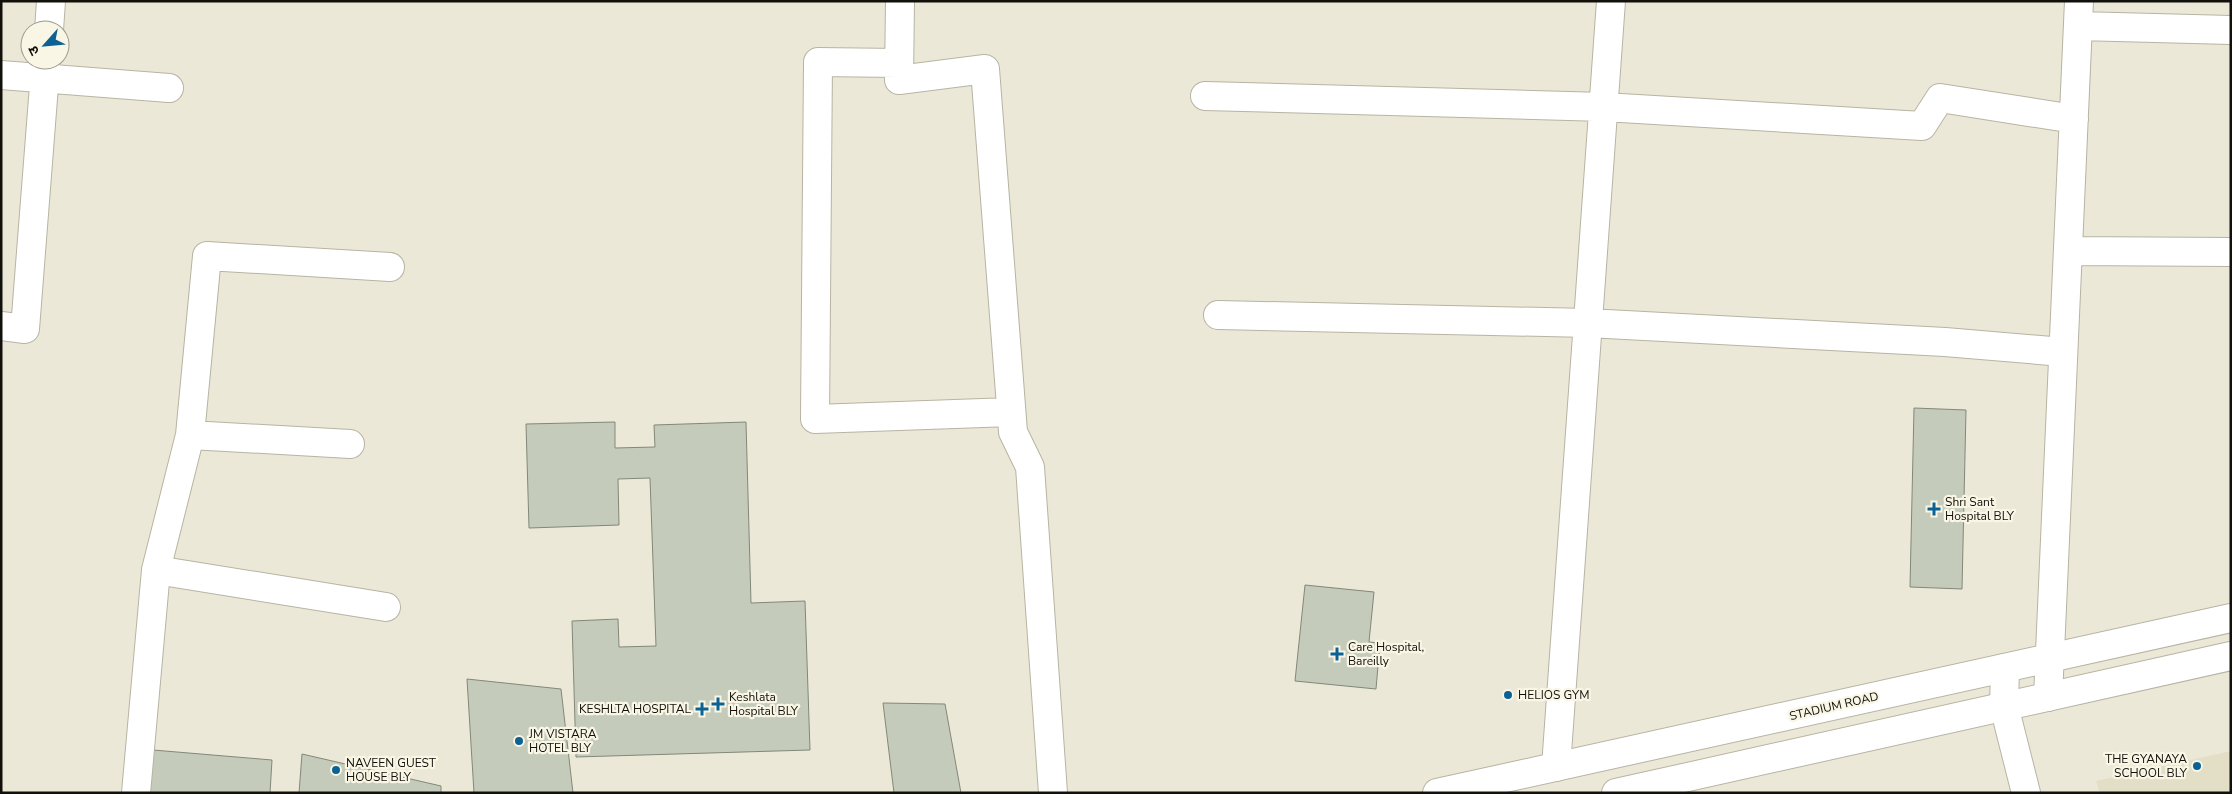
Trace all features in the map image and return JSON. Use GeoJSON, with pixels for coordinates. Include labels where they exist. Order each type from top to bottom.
{"type":"FeatureCollection","features":[{"type":"Feature","properties":{"kind":"street"},"geometry":{"type":"LineString","coordinates":[[50,20],[51,1]]}},
{"type":"Feature","properties":{"kind":"street"},"geometry":{"type":"LineString","coordinates":[[900,1],[899,80],[985,69],[1013,432],[1030,466],[1053,793]]}},
{"type":"Feature","properties":{"kind":"street"},"geometry":{"type":"LineString","coordinates":[[1556,767],[1611,1]]}},
{"type":"Feature","properties":{"kind":"street"},"geometry":{"type":"LineString","coordinates":[[2048,697],[2078,14],[2231,30]]}},
{"type":"Feature","properties":{"kind":"street"},"geometry":{"type":"LineString","coordinates":[[899,63],[818,62],[815,420],[1011,412]]}},
{"type":"Feature","properties":{"kind":"street"},"geometry":{"type":"LineString","coordinates":[[1,75],[38,70]]}},
{"type":"Feature","properties":{"kind":"street"},"geometry":{"type":"LineString","coordinates":[[1,326],[25,329],[46,70]]}},
{"type":"Feature","properties":{"kind":"street"},"geometry":{"type":"LineString","coordinates":[[52,70],[169,88]]}},
{"type":"Feature","properties":{"kind":"street"},"geometry":{"type":"LineString","coordinates":[[1205,96],[1604,107],[1922,126],[1940,98],[2074,118]]}},
{"type":"Feature","properties":{"kind":"street"},"geometry":{"type":"LineString","coordinates":[[2068,251],[2231,252]]}},
{"type":"Feature","properties":{"kind":"street"},"geometry":{"type":"LineString","coordinates":[[136,793],[156,570],[190,435],[207,256],[390,267]]}},
{"type":"Feature","properties":{"kind":"street"},"geometry":{"type":"LineString","coordinates":[[1218,316],[1588,323],[1935,341],[2063,352]]}},
{"type":"Feature","properties":{"kind":"street"},"geometry":{"type":"LineString","coordinates":[[190,435],[350,444]]}},
{"type":"Feature","properties":{"kind":"street"},"geometry":{"type":"LineString","coordinates":[[156,570],[386,607]]}},
{"type":"Feature","properties":{"kind":"street","name":"STADIUM ROAD"},"geometry":{"type":"LineString","coordinates":[[1437,793],[2231,618]]}},
{"type":"Feature","properties":{"kind":"street"},"geometry":{"type":"LineString","coordinates":[[1616,793],[2231,656]]}},
{"type":"Feature","properties":{"kind":"street"},"geometry":{"type":"LineString","coordinates":[[2005,668],[2004,706],[2026,793]]}},
{"type":"Feature","properties":{"kind":"shaded area","name":"THE GYANAYA SCHOOL BLY"},"geometry":{"type":"Polygon","coordinates":[[[2231,751],[2231,793],[2100,793],[2096,781],[2231,751]]]}},
{"type":"Feature","properties":{"kind":"building"},"geometry":{"type":"Polygon","coordinates":[[[1914,408],[1966,410],[1962,589],[1910,587],[1914,408]]]}},
{"type":"Feature","properties":{"kind":"building"},"geometry":{"type":"Polygon","coordinates":[[[615,422],[615,448],[655,447],[654,425],[746,422],[751,603],[805,601],[810,750],[576,757],[572,621],[618,619],[619,647],[656,646],[650,478],[618,479],[619,525],[529,528],[526,424],[615,422]]]}},
{"type":"Feature","properties":{"kind":"building"},"geometry":{"type":"Polygon","coordinates":[[[1305,585],[1374,592],[1369,642],[1380,643],[1376,689],[1295,681],[1305,585]]]}},
{"type":"Feature","properties":{"kind":"building","name":"JM VISTARA HOTEL BLY"},"geometry":{"type":"Polygon","coordinates":[[[467,679],[561,689],[573,793],[474,793],[467,679]]]}},
{"type":"Feature","properties":{"kind":"building"},"geometry":{"type":"Polygon","coordinates":[[[883,703],[945,704],[961,793],[894,793],[883,703]]]}},
{"type":"Feature","properties":{"kind":"building"},"geometry":{"type":"Polygon","coordinates":[[[153,750],[272,760],[270,793],[150,793],[153,750]]]}},
{"type":"Feature","properties":{"kind":"building","name":"NAVEEN GUEST HOUSE BLY"},"geometry":{"type":"Polygon","coordinates":[[[302,754],[441,786],[441,793],[299,793],[302,754]]]}},
{"type":"Feature","properties":{"kind":"place","name":"Shri Sant Hospital BLY"},"geometry":{"type":"Point","coordinates":[1934,509]}},
{"type":"Feature","properties":{"kind":"place","name":"Care Hospital, Bareilly"},"geometry":{"type":"Point","coordinates":[1337,654]}},
{"type":"Feature","properties":{"kind":"place","name":"HELIOS GYM"},"geometry":{"type":"Point","coordinates":[1508,695]}},
{"type":"Feature","properties":{"kind":"place","name":"Keshlata Hospital BLY"},"geometry":{"type":"Point","coordinates":[718,704]}},
{"type":"Feature","properties":{"kind":"place","name":"KESHLTA HOSPITAL"},"geometry":{"type":"Point","coordinates":[702,709]}},
{"type":"Feature","properties":{"kind":"place","name":"JM VISTARA HOTEL BLY"},"geometry":{"type":"Point","coordinates":[519,741]}},
{"type":"Feature","properties":{"kind":"place","name":"THE GYANAYA SCHOOL BLY"},"geometry":{"type":"Point","coordinates":[2197,766]}},
{"type":"Feature","properties":{"kind":"place","name":"NAVEEN GUEST HOUSE BLY"},"geometry":{"type":"Point","coordinates":[336,770]}}]}
